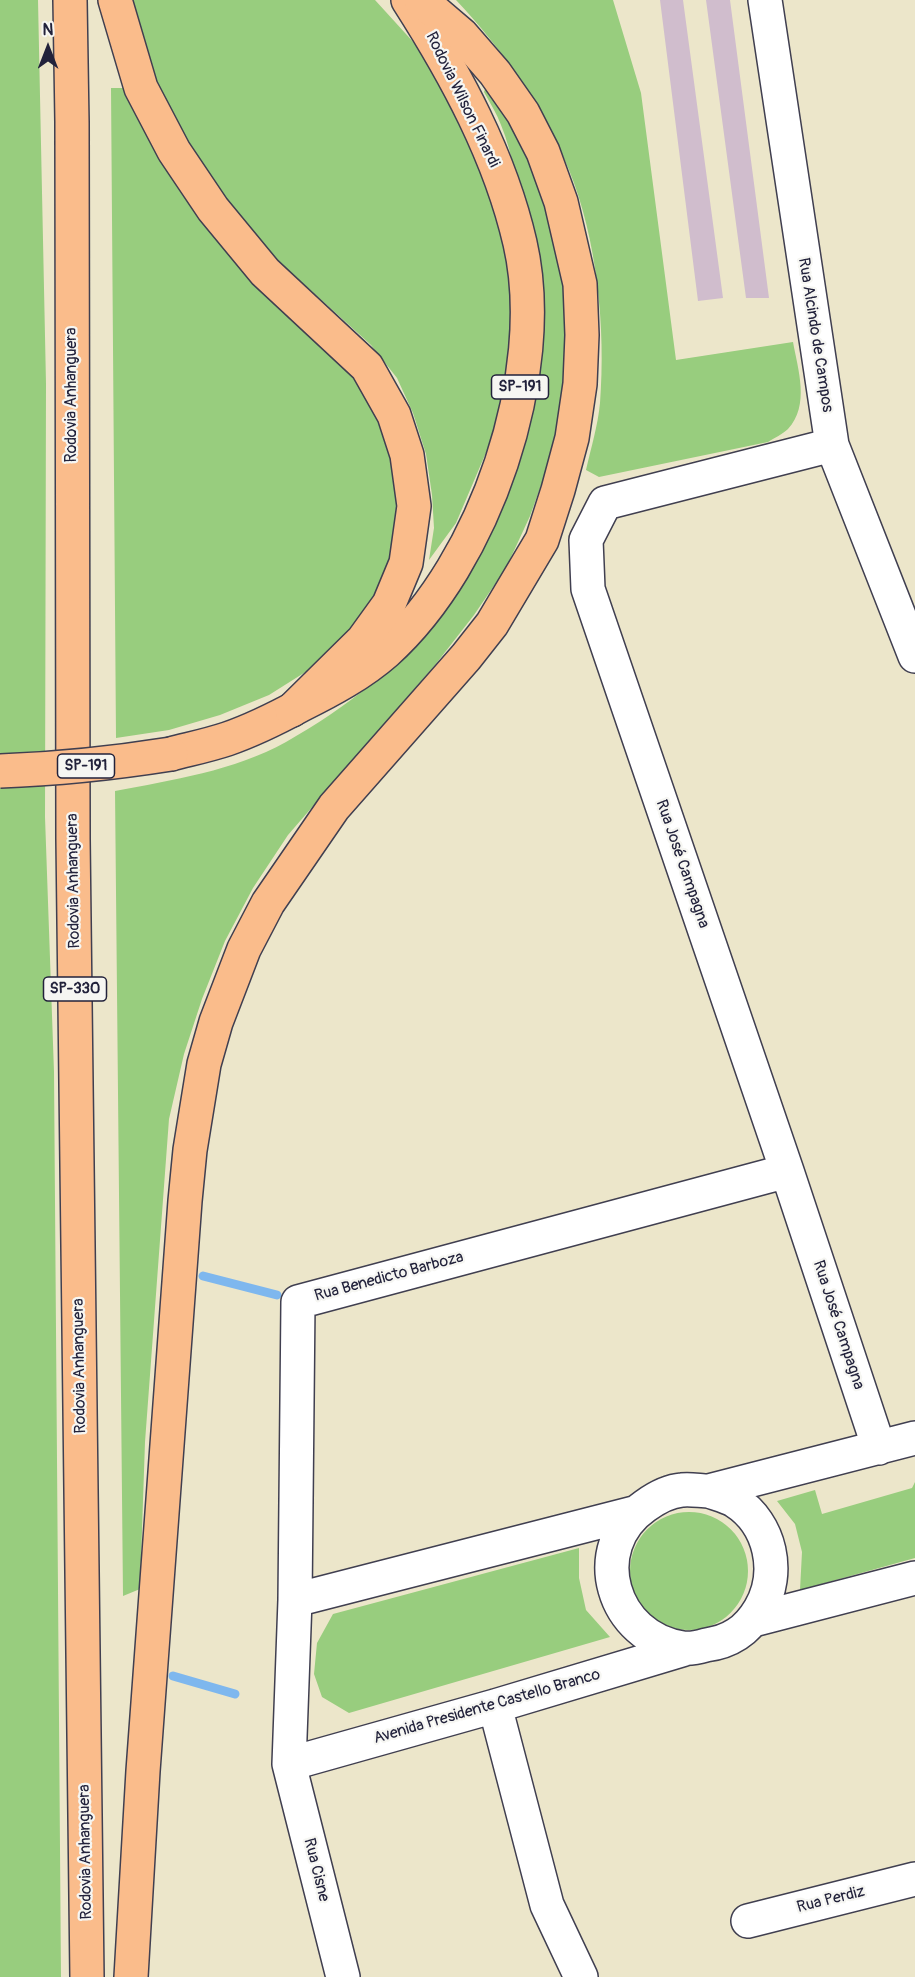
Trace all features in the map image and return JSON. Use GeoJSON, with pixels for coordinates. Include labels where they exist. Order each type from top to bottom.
{"type":"FeatureCollection","features":[{"type":"Feature","properties":{"kind":"main road","name":"Rodovia Anhanguera"},"geometry":{"type":"LineString","coordinates":[[70,0],[73,839],[87,1977]]}},
{"type":"Feature","properties":{"kind":"main road"},"geometry":{"type":"LineString","coordinates":[[115,0],[141,88],[174,152],[213,209],[265,272],[367,367],[394,415],[407,455],[414,506],[406,563],[389,604],[363,640],[292,710]]}},
{"type":"Feature","properties":{"kind":"main road","name":"Rodovia Wilson Finardi"},"geometry":{"type":"LineString","coordinates":[[0,771],[77,767],[171,754],[227,739],[264,724],[347,682],[387,651],[426,609],[457,564],[476,528],[514,422],[526,355],[527,293],[520,244],[502,184],[485,141],[458,85],[408,0]]}},
{"type":"Feature","properties":{"kind":"main road"},"geometry":{"type":"LineString","coordinates":[[131,1977],[143,1771],[185,1201],[191,1138],[204,1064],[216,1022],[241,958],[268,903],[334,807],[466,657],[492,624],[542,540],[572,438],[580,384],[582,335],[580,284],[561,202],[543,153],[523,113],[495,73],[462,35],[421,0]]}},
{"type":"Feature","properties":{"kind":"street","name":"Rua Alcindo de Campos"},"geometry":{"type":"LineString","coordinates":[[765,0],[832,445],[915,656]]}},
{"type":"Feature","properties":{"kind":"street","name":"Rua José Campagna"},"geometry":{"type":"LineString","coordinates":[[832,445],[604,502],[586,540],[588,589],[879,1448]]}},
{"type":"Feature","properties":{"kind":"street","name":"Rua Benedicto Barboza"},"geometry":{"type":"LineString","coordinates":[[289,1764],[295,1600],[298,1302],[787,1171]]}},
{"type":"Feature","properties":{"kind":"street"},"geometry":{"type":"LineString","coordinates":[[709,1491],[735,1501],[755,1519],[768,1543],[772,1570],[767,1596],[753,1620],[734,1637],[723,1643],[685,1649],[660,1642],[638,1628],[622,1609],[613,1585],[612,1559],[619,1534],[634,1513],[656,1497],[682,1490],[709,1491],[915,1438]]}},
{"type":"Feature","properties":{"kind":"street"},"geometry":{"type":"LineString","coordinates":[[295,1600],[634,1513]]}},
{"type":"Feature","properties":{"kind":"street"},"geometry":{"type":"LineString","coordinates":[[753,1620],[915,1578]]}},
{"type":"Feature","properties":{"kind":"street","name":"Avenida Presidente Castello Branco"},"geometry":{"type":"LineString","coordinates":[[289,1764],[685,1649]]}},
{"type":"Feature","properties":{"kind":"street"},"geometry":{"type":"LineString","coordinates":[[495,1706],[547,1905],[581,1977]]}},
{"type":"Feature","properties":{"kind":"street","name":"Rua Cisne"},"geometry":{"type":"LineString","coordinates":[[289,1764],[343,1977]]}},
{"type":"Feature","properties":{"kind":"street","name":"Rua Perdiz"},"geometry":{"type":"LineString","coordinates":[[748,1921],[915,1879]]}},
{"type":"Feature","properties":{"kind":"shaded area"},"geometry":{"type":"Polygon","coordinates":[[[660,0],[683,0],[723,298],[698,301],[660,0]]]}},
{"type":"Feature","properties":{"kind":"shaded area"},"geometry":{"type":"Polygon","coordinates":[[[706,0],[730,0],[769,298],[746,298],[706,0]]]}},
{"type":"Feature","properties":{"kind":"green space"},"geometry":{"type":"Polygon","coordinates":[[[0,0],[38,0],[46,384],[45,817],[54,1072],[61,1977],[0,1977],[0,0]]]}},
{"type":"Feature","properties":{"kind":"green space"},"geometry":{"type":"Polygon","coordinates":[[[129,0],[375,0],[416,45],[453,104],[480,159],[495,208],[508,268],[512,330],[507,379],[496,429],[456,523],[429,560],[434,528],[426,454],[413,413],[397,378],[371,345],[263,247],[221,194],[186,141],[157,84],[129,0]]]}},
{"type":"Feature","properties":{"kind":"green space"},"geometry":{"type":"Polygon","coordinates":[[[456,0],[613,0],[641,93],[676,360],[793,342],[801,398],[795,420],[786,431],[768,442],[599,477],[586,470],[599,411],[602,345],[593,254],[579,196],[559,147],[534,101],[490,38],[456,0]]]}},
{"type":"Feature","properties":{"kind":"green space"},"geometry":{"type":"Polygon","coordinates":[[[486,86],[503,109],[540,185],[565,275],[569,322],[563,411],[550,460],[530,516],[506,568],[474,615],[435,665],[288,835],[253,888],[225,941],[202,999],[184,1054],[169,1119],[145,1442],[140,1589],[123,1596],[115,791],[202,773],[245,760],[286,742],[331,714],[372,683],[409,649],[442,612],[470,572],[494,528],[514,480],[531,418],[540,372],[543,337],[537,276],[509,147],[501,125],[484,92],[486,86]]]}},
{"type":"Feature","properties":{"kind":"green space"},"geometry":{"type":"Polygon","coordinates":[[[111,88],[127,88],[152,145],[179,190],[211,233],[347,365],[378,412],[398,482],[398,524],[390,563],[371,607],[349,636],[315,666],[269,695],[220,715],[169,730],[116,738],[111,88]]]}},
{"type":"Feature","properties":{"kind":"green space"},"geometry":{"type":"Polygon","coordinates":[[[915,1482],[915,1558],[800,1590],[802,1552],[795,1524],[777,1501],[815,1490],[822,1514],[912,1488],[915,1482]]]}},
{"type":"Feature","properties":{"kind":"green space"},"geometry":{"type":"Polygon","coordinates":[[[689,1512],[712,1516],[731,1529],[744,1548],[748,1571],[744,1594],[731,1613],[712,1626],[689,1630],[666,1626],[647,1613],[634,1594],[630,1571],[634,1548],[647,1529],[666,1516],[689,1512]]]}},
{"type":"Feature","properties":{"kind":"green space"},"geometry":{"type":"Polygon","coordinates":[[[579,1548],[579,1578],[586,1610],[610,1637],[349,1713],[322,1697],[314,1674],[317,1643],[333,1614],[579,1548]]]}},
{"type":"Feature","properties":{"kind":"waterway"},"geometry":{"type":"LineString","coordinates":[[203,1276],[277,1295]]}},
{"type":"Feature","properties":{"kind":"waterway"},"geometry":{"type":"LineString","coordinates":[[173,1676],[235,1694]]}}]}
